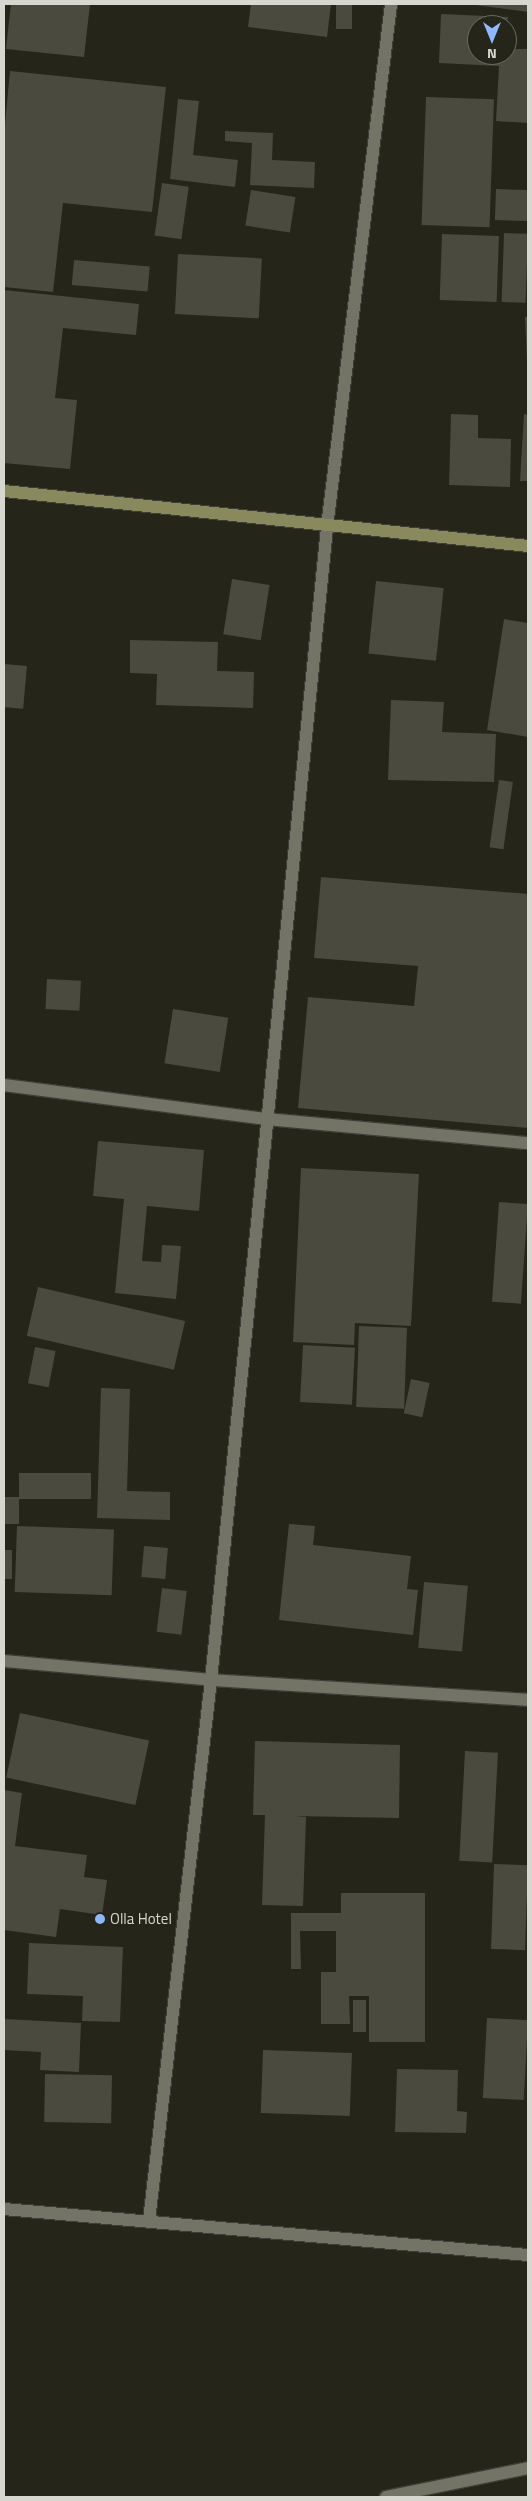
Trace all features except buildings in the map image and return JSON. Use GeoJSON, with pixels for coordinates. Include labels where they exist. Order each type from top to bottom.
{"type":"FeatureCollection","features":[{"type":"Feature","properties":{"kind":"main road"},"geometry":{"type":"LineString","coordinates":[[4,491],[328,527],[528,546]]}},
{"type":"Feature","properties":{"kind":"street"},"geometry":{"type":"LineString","coordinates":[[149,2221],[211,1680],[328,527],[391,4]]}},
{"type":"Feature","properties":{"kind":"street"},"geometry":{"type":"LineString","coordinates":[[4,1085],[267,1119],[528,1143]]}},
{"type":"Feature","properties":{"kind":"street"},"geometry":{"type":"LineString","coordinates":[[4,1662],[211,1680],[528,1700]]}},
{"type":"Feature","properties":{"kind":"street"},"geometry":{"type":"LineString","coordinates":[[4,2209],[528,2256]]}},
{"type":"Feature","properties":{"kind":"street"},"geometry":{"type":"LineString","coordinates":[[386,2497],[528,2468]]}},
{"type":"Feature","properties":{"kind":"place","name":"Olla Hotel"},"geometry":{"type":"Point","coordinates":[100,1919]}}]}
